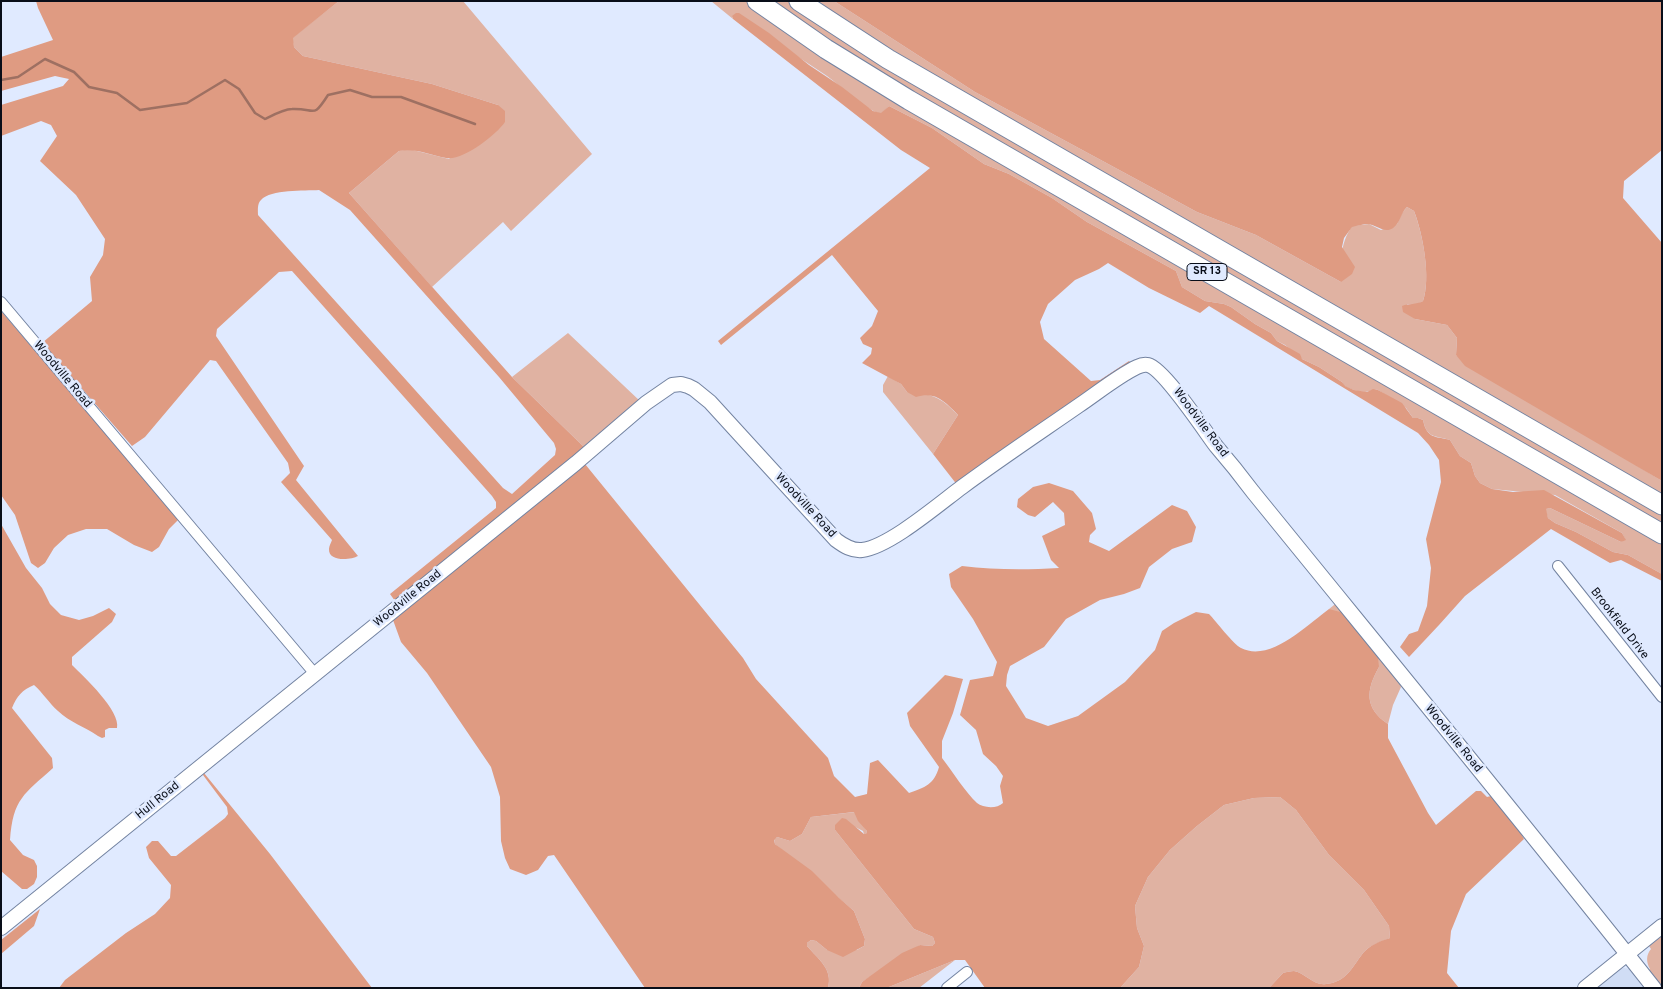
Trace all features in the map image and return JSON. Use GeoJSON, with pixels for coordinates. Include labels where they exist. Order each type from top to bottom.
{"type":"FeatureCollection","features":[{"type":"Feature","properties":{"kind":"highway","name":"SR 13"},"geometry":{"type":"LineString","coordinates":[[757,1],[826,49],[909,100],[1662,534]]}},
{"type":"Feature","properties":{"kind":"highway","name":"SR 13"},"geometry":{"type":"LineString","coordinates":[[799,1],[888,59],[1662,505]]}},
{"type":"Feature","properties":{"kind":"highway"},"geometry":{"type":"LineString","coordinates":[[1484,403],[1527,421],[1619,473],[1662,494]]}},
{"type":"Feature","properties":{"kind":"highway"},"geometry":{"type":"LineString","coordinates":[[1569,481],[1662,544]]}},
{"type":"Feature","properties":{"kind":"street","name":"Woodville Road"},"geometry":{"type":"LineString","coordinates":[[1,302],[315,674],[576,463],[646,403],[672,385],[681,384],[688,386],[701,395],[722,414],[836,540],[844,546],[862,550],[884,542],[902,531],[1133,369],[1141,365],[1152,366],[1168,382],[1217,446],[1546,851],[1654,988]]}},
{"type":"Feature","properties":{"kind":"street","name":"Brookfield Drive"},"geometry":{"type":"LineString","coordinates":[[1558,566],[1662,697]]}},
{"type":"Feature","properties":{"kind":"street","name":"Hull Road"},"geometry":{"type":"LineString","coordinates":[[1,928],[315,674]]}},
{"type":"Feature","properties":{"kind":"street"},"geometry":{"type":"LineString","coordinates":[[1585,988],[1662,926]]}},
{"type":"Feature","properties":{"kind":"street"},"geometry":{"type":"LineString","coordinates":[[947,988],[967,972]]}},
{"type":"Feature","properties":{"kind":"shaded area"},"geometry":{"type":"Polygon","coordinates":[[[36,1],[339,1],[293,38],[294,47],[303,56],[432,84],[498,105],[505,111],[505,122],[487,140],[470,151],[453,158],[446,158],[417,151],[399,151],[349,193],[512,377],[585,448],[395,601],[390,594],[496,508],[496,502],[292,271],[279,272],[217,329],[216,336],[304,466],[296,480],[358,556],[340,559],[332,556],[329,548],[332,540],[281,482],[290,473],[288,463],[216,361],[210,360],[145,437],[132,446],[42,343],[92,301],[90,277],[103,255],[105,239],[76,195],[40,161],[57,136],[51,125],[41,121],[1,136],[1,105],[63,86],[69,79],[55,76],[1,91],[1,57],[53,40],[36,1]],[[319,190],[297,191],[280,192],[266,196],[259,203],[258,215],[503,488],[512,494],[555,455],[554,443],[499,377],[350,210],[319,190]]]}},
{"type":"Feature","properties":{"kind":"shaded area"},"geometry":{"type":"Polygon","coordinates":[[[339,1],[463,1],[592,154],[511,231],[503,222],[432,287],[349,193],[399,151],[409,149],[449,159],[498,105],[432,84],[303,56],[294,47],[292,38],[339,1]]]}},
{"type":"Feature","properties":{"kind":"shaded area"},"geometry":{"type":"Polygon","coordinates":[[[711,1],[834,1],[975,92],[1197,212],[1256,235],[1341,282],[1343,246],[1352,226],[1369,224],[1381,230],[1397,224],[1407,207],[1414,211],[1423,244],[1426,268],[1423,301],[1416,305],[1407,304],[1415,319],[1447,325],[1457,338],[1456,355],[1662,481],[1662,574],[1628,555],[1613,552],[1548,518],[1545,509],[1550,508],[1621,542],[1625,539],[1622,533],[1555,495],[1492,489],[1480,483],[1475,476],[1471,463],[1460,456],[1450,440],[1429,433],[1423,420],[1413,418],[1406,408],[1378,390],[1362,392],[1344,386],[1342,382],[1319,367],[1302,359],[1277,341],[1271,333],[1231,307],[1205,301],[1182,287],[1176,271],[1087,222],[1052,198],[1009,174],[984,164],[932,128],[889,106],[881,114],[868,108],[827,76],[732,16],[733,19],[711,1]]]}},
{"type":"Feature","properties":{"kind":"shaded area"},"geometry":{"type":"Polygon","coordinates":[[[834,1],[1662,1],[1662,150],[1624,181],[1623,198],[1662,243],[1662,481],[1465,366],[1456,355],[1457,338],[1447,325],[1415,319],[1403,312],[1402,306],[1423,301],[1425,291],[1425,256],[1414,211],[1407,207],[1397,224],[1390,230],[1368,224],[1352,227],[1344,238],[1342,247],[1355,267],[1352,274],[1341,282],[1256,235],[1197,212],[975,92],[834,1]]]}},
{"type":"Feature","properties":{"kind":"shaded area"},"geometry":{"type":"Polygon","coordinates":[[[739,13],[769,33],[809,65],[873,111],[881,113],[889,106],[932,128],[984,164],[1009,174],[1052,198],[1087,222],[1176,271],[1182,287],[1205,301],[1231,307],[1271,333],[1277,341],[1300,354],[1302,359],[1319,367],[1345,386],[1367,392],[1373,389],[1378,390],[1402,403],[1413,418],[1423,420],[1429,434],[1450,440],[1460,456],[1471,463],[1475,476],[1480,483],[1492,489],[1513,492],[1544,490],[1622,533],[1626,540],[1621,542],[1550,508],[1546,509],[1548,518],[1555,523],[1613,552],[1628,555],[1662,574],[1662,581],[1621,560],[1610,563],[1551,529],[1465,596],[1409,657],[1400,647],[1409,634],[1418,631],[1427,606],[1431,568],[1426,539],[1441,482],[1439,460],[1429,445],[1418,433],[1209,306],[1200,313],[1149,288],[1108,263],[1075,280],[1048,304],[1040,322],[1044,339],[1091,381],[1100,380],[1129,361],[1132,364],[958,486],[933,454],[958,415],[940,399],[929,395],[916,397],[907,392],[901,384],[862,363],[871,354],[872,348],[863,344],[860,338],[872,326],[878,311],[832,255],[721,345],[718,341],[930,168],[901,150],[733,19],[732,16],[739,13]]]}},
{"type":"Feature","properties":{"kind":"shaded area"},"geometry":{"type":"Polygon","coordinates":[[[1,311],[179,519],[169,529],[159,547],[152,552],[134,545],[107,529],[86,529],[68,535],[54,548],[45,563],[38,568],[31,563],[15,515],[1,495],[1,311]]]}},
{"type":"Feature","properties":{"kind":"shaded area"},"geometry":{"type":"Polygon","coordinates":[[[568,333],[641,402],[585,448],[512,377],[568,333]]]}},
{"type":"Feature","properties":{"kind":"shaded area"},"geometry":{"type":"Polygon","coordinates":[[[888,376],[901,384],[907,392],[924,394],[941,400],[958,415],[933,454],[883,392],[883,385],[888,376]]]}},
{"type":"Feature","properties":{"kind":"shaded area"},"geometry":{"type":"Polygon","coordinates":[[[585,464],[743,658],[756,679],[828,758],[834,776],[855,797],[867,794],[870,763],[878,760],[909,793],[932,782],[939,767],[910,726],[907,713],[945,675],[963,679],[942,741],[942,758],[977,803],[990,807],[1003,803],[1000,786],[1003,776],[996,766],[983,754],[976,730],[960,715],[970,680],[993,676],[997,662],[973,619],[951,587],[949,574],[962,566],[1010,569],[1059,568],[1051,560],[1042,536],[1065,525],[1064,513],[1053,502],[1035,517],[1028,515],[1017,507],[1018,499],[1033,487],[1049,483],[1073,491],[1092,513],[1096,529],[1090,535],[1089,542],[1109,551],[1172,505],[1187,511],[1196,527],[1192,542],[1172,549],[1149,567],[1140,588],[1100,600],[1066,619],[1044,647],[1010,666],[1006,686],[1026,718],[1048,726],[1078,716],[1125,682],[1155,650],[1162,631],[1196,612],[1209,614],[1238,646],[1252,651],[1264,650],[1288,640],[1329,609],[1344,613],[1378,658],[1379,667],[1370,691],[1371,705],[1380,718],[1388,724],[1388,738],[1436,825],[1476,791],[1481,791],[1487,797],[1491,796],[1518,828],[1524,839],[1466,894],[1451,931],[1447,973],[1459,988],[1269,988],[1283,973],[1291,971],[1298,972],[1317,983],[1333,983],[1348,973],[1366,950],[1390,938],[1389,926],[1364,890],[1329,855],[1296,810],[1280,797],[1254,798],[1224,805],[1170,850],[1148,877],[1135,906],[1137,928],[1144,946],[1139,967],[1120,988],[985,988],[965,960],[955,960],[889,987],[859,988],[862,982],[902,953],[920,945],[932,946],[935,943],[933,937],[914,929],[835,830],[835,825],[842,818],[866,834],[867,831],[858,821],[854,812],[811,817],[802,834],[790,841],[777,837],[774,840],[775,844],[812,871],[854,911],[865,939],[864,946],[843,957],[827,950],[816,941],[811,940],[807,943],[807,946],[827,970],[829,975],[828,988],[645,988],[554,855],[548,856],[538,870],[526,875],[510,869],[501,841],[500,797],[491,767],[427,673],[401,642],[393,620],[585,464]]]}},
{"type":"Feature","properties":{"kind":"shaded area"},"geometry":{"type":"Polygon","coordinates":[[[1,524],[26,568],[42,588],[50,604],[61,615],[79,620],[109,608],[116,614],[112,622],[72,657],[72,665],[108,704],[117,721],[117,728],[105,730],[105,737],[98,736],[62,715],[34,685],[20,694],[12,708],[52,758],[53,768],[27,791],[17,806],[14,815],[10,840],[23,855],[34,860],[37,866],[37,877],[34,884],[27,889],[22,889],[1,871],[1,524]]]}},
{"type":"Feature","properties":{"kind":"shaded area"},"geometry":{"type":"Polygon","coordinates":[[[1339,601],[1399,678],[1401,687],[1393,705],[1388,724],[1380,718],[1371,705],[1370,691],[1379,667],[1329,609],[1339,601]]]}},
{"type":"Feature","properties":{"kind":"shaded area"},"geometry":{"type":"Polygon","coordinates":[[[204,773],[270,854],[372,988],[59,988],[65,980],[126,933],[155,914],[170,898],[171,885],[149,858],[146,847],[152,841],[158,841],[171,856],[176,856],[228,814],[227,807],[203,775],[204,773]]]}},
{"type":"Feature","properties":{"kind":"shaded area"},"geometry":{"type":"Polygon","coordinates":[[[1280,797],[1296,810],[1329,855],[1364,890],[1389,926],[1390,938],[1366,950],[1344,977],[1333,983],[1317,983],[1294,971],[1283,973],[1269,988],[1120,988],[1139,967],[1144,946],[1137,928],[1135,906],[1148,877],[1170,850],[1224,805],[1254,798],[1280,797]]]}},
{"type":"Feature","properties":{"kind":"shaded area"},"geometry":{"type":"Polygon","coordinates":[[[855,812],[867,831],[866,834],[855,827],[835,830],[914,929],[933,937],[935,943],[932,946],[920,945],[862,982],[859,988],[828,988],[829,975],[827,970],[807,946],[807,943],[811,940],[816,941],[827,950],[857,950],[864,946],[865,939],[854,911],[775,844],[774,839],[777,837],[790,841],[802,834],[811,817],[855,812]]]}},
{"type":"Feature","properties":{"kind":"shaded area"},"geometry":{"type":"Polygon","coordinates":[[[40,909],[34,926],[1,954],[1,940],[40,909]]]}},
{"type":"Feature","properties":{"kind":"shaded area"},"geometry":{"type":"Polygon","coordinates":[[[1662,936],[1662,988],[1648,971],[1650,969],[1647,959],[1651,949],[1649,946],[1662,936]]]}},
{"type":"Feature","properties":{"kind":"shaded area"},"geometry":{"type":"Polygon","coordinates":[[[955,960],[919,988],[886,988],[889,987],[955,960]]]}},
{"type":"Feature","properties":{"kind":"shaded area"},"geometry":{"type":"Polygon","coordinates":[[[1620,969],[1630,969],[1648,988],[1596,988],[1620,969]]]}},
{"type":"Feature","properties":{"kind":"waterway"},"geometry":{"type":"LineString","coordinates":[[1,80],[18,77],[45,59],[74,72],[89,87],[117,93],[140,110],[187,103],[225,80],[239,89],[255,113],[265,119],[289,109],[316,110],[328,95],[350,90],[372,97],[401,97],[475,124]]}}]}
